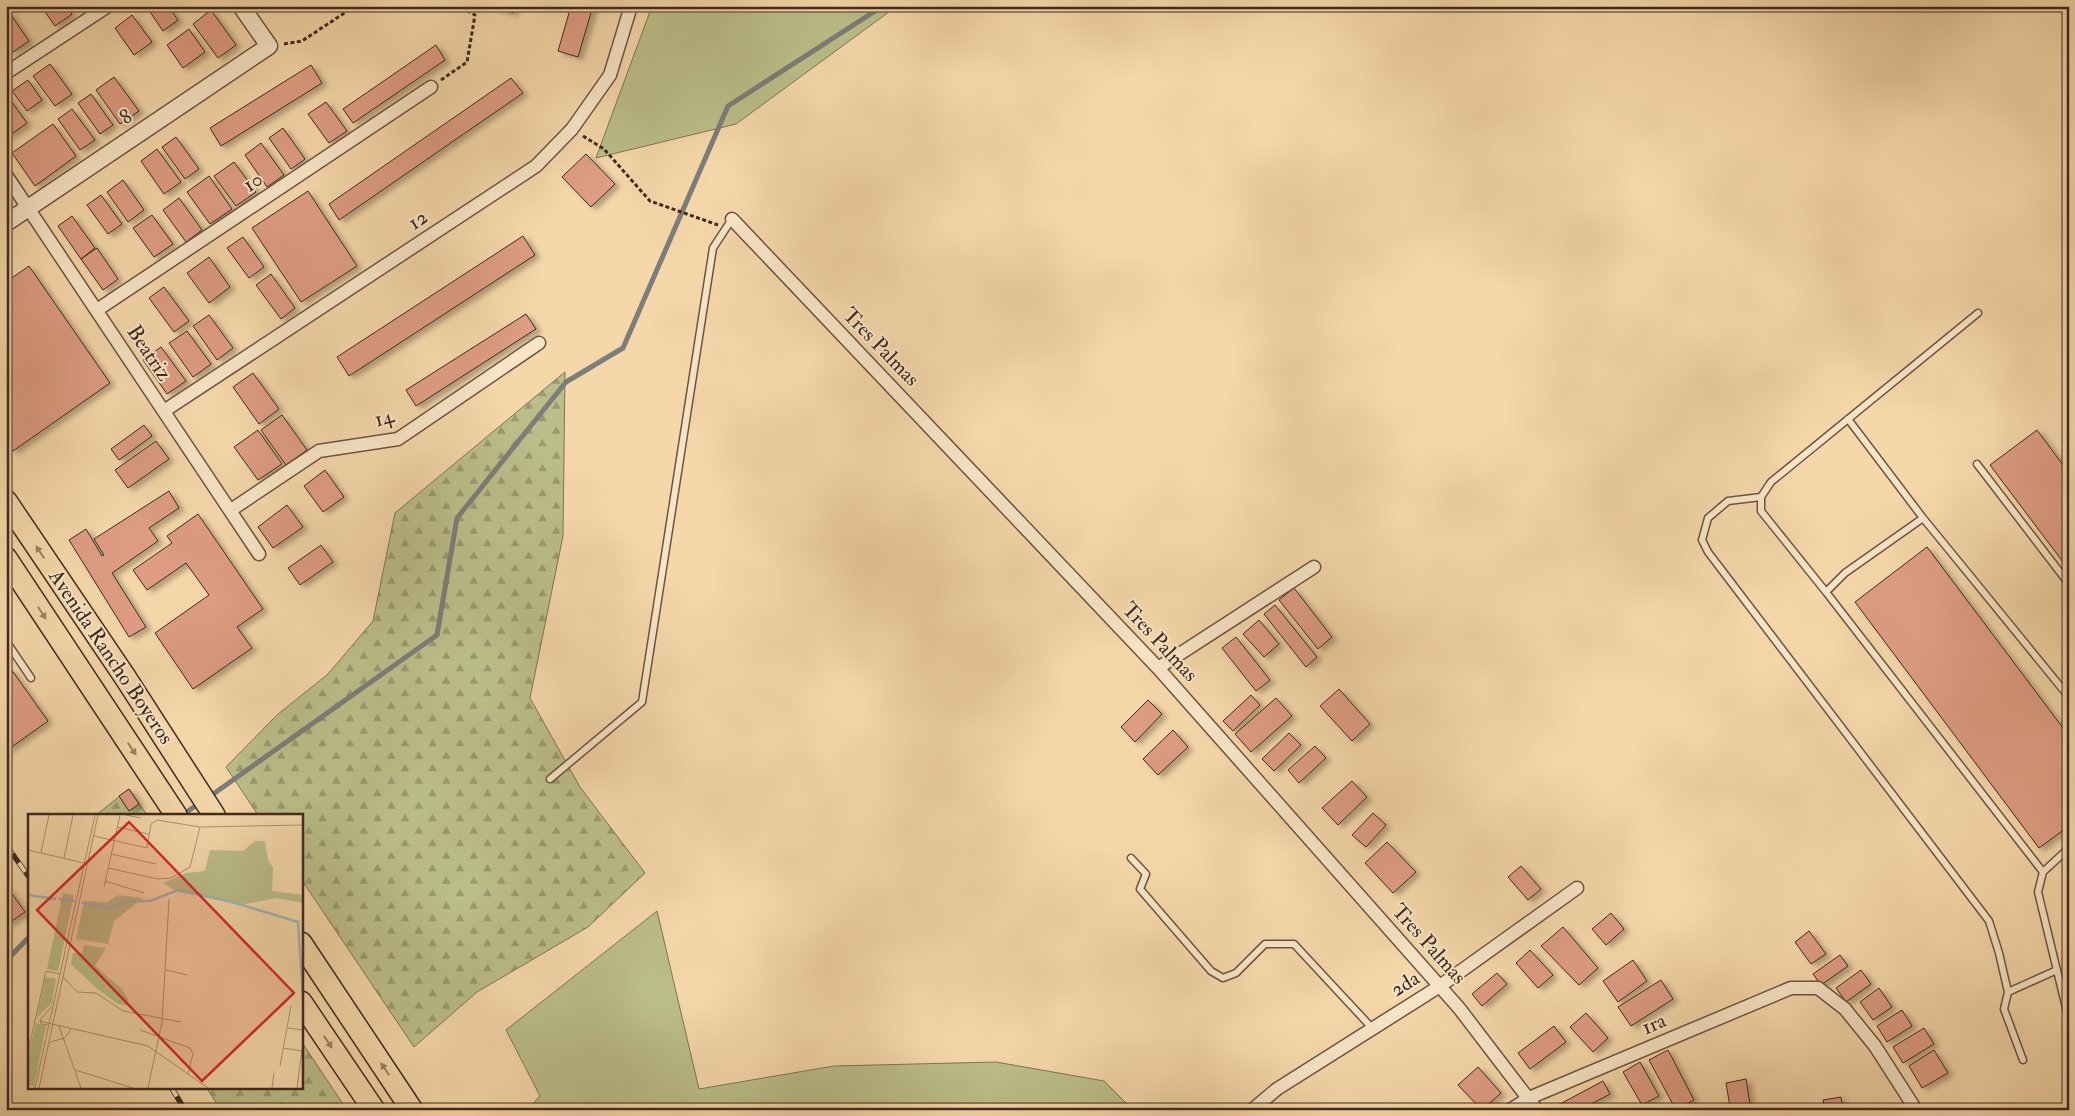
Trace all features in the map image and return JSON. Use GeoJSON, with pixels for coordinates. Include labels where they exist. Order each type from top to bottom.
{"type":"FeatureCollection","features":[{"type":"Feature","properties":{"kind":"highway","name":"Avenida Rancho Boyeros"},"geometry":{"type":"LineString","coordinates":[[6,501],[125,676],[213,814]]}},
{"type":"Feature","properties":{"kind":"highway","name":"Avenida Rancho Boyeros"},"geometry":{"type":"LineString","coordinates":[[6,558],[171,807]]}},
{"type":"Feature","properties":{"kind":"highway"},"geometry":{"type":"LineString","coordinates":[[302,945],[412,1110]]}},
{"type":"Feature","properties":{"kind":"highway"},"geometry":{"type":"LineString","coordinates":[[302,1003],[374,1110]]}},
{"type":"Feature","properties":{"kind":"street"},"geometry":{"type":"LineString","coordinates":[[6,73],[108,6]]}},
{"type":"Feature","properties":{"kind":"street"},"geometry":{"type":"LineString","coordinates":[[241,6],[269,46]]}},
{"type":"Feature","properties":{"kind":"street","name":"12"},"geometry":{"type":"LineString","coordinates":[[164,412],[536,166],[572,129],[610,75],[631,6]]}},
{"type":"Feature","properties":{"kind":"street","name":"8"},"geometry":{"type":"LineString","coordinates":[[6,223],[269,46]]}},
{"type":"Feature","properties":{"kind":"street","name":"10"},"geometry":{"type":"LineString","coordinates":[[97,310],[431,87]]}},
{"type":"Feature","properties":{"kind":"street","name":"Beatriz"},"geometry":{"type":"LineString","coordinates":[[6,175],[259,554]]}},
{"type":"Feature","properties":{"kind":"street","name":"Tres Palmas"},"geometry":{"type":"LineString","coordinates":[[729,224],[1158,668],[1459,1008],[1537,1110]]}},
{"type":"Feature","properties":{"kind":"street","name":"14"},"geometry":{"type":"LineString","coordinates":[[231,510],[319,451],[398,439],[539,343]]}},
{"type":"Feature","properties":{"kind":"street"},"geometry":{"type":"LineString","coordinates":[[1158,668],[1314,567]]}},
{"type":"Feature","properties":{"kind":"street","name":"2da"},"geometry":{"type":"LineString","coordinates":[[1252,1110],[1277,1089],[1440,986],[1577,888]]}},
{"type":"Feature","properties":{"kind":"street","name":"1ra"},"geometry":{"type":"LineString","coordinates":[[1510,1110],[1529,1098],[1790,988],[1818,988],[1845,1009],[1875,1046],[1916,1110]]}},
{"type":"Feature","properties":{"kind":"lane"},"geometry":{"type":"LineString","coordinates":[[550,779],[642,702],[712,248],[729,224]]}},
{"type":"Feature","properties":{"kind":"lane"},"geometry":{"type":"LineString","coordinates":[[1978,313],[1772,482],[1762,497],[1761,511],[2043,872]]}},
{"type":"Feature","properties":{"kind":"lane"},"geometry":{"type":"LineString","coordinates":[[1848,420],[1923,518],[2069,697]]}},
{"type":"Feature","properties":{"kind":"lane"},"geometry":{"type":"LineString","coordinates":[[1977,464],[2069,584]]}},
{"type":"Feature","properties":{"kind":"lane"},"geometry":{"type":"LineString","coordinates":[[1762,497],[1728,501],[1708,518],[1702,540],[1708,552],[1989,921],[2008,992],[2004,1009],[2023,1060]]}},
{"type":"Feature","properties":{"kind":"lane"},"geometry":{"type":"LineString","coordinates":[[1826,592],[1844,573],[1923,518]]}},
{"type":"Feature","properties":{"kind":"lane"},"geometry":{"type":"LineString","coordinates":[[6,640],[30,678]]}},
{"type":"Feature","properties":{"kind":"lane"},"geometry":{"type":"LineString","coordinates":[[2068,1017],[2038,892],[2043,872],[2069,848]]}},
{"type":"Feature","properties":{"kind":"lane"},"geometry":{"type":"LineString","coordinates":[[1131,858],[1146,874],[1140,889],[1211,971],[1223,978],[1236,974],[1265,944],[1294,944],[1373,1029]]}},
{"type":"Feature","properties":{"kind":"lane"},"geometry":{"type":"LineString","coordinates":[[2008,992],[2057,970]]}},
{"type":"Feature","properties":{"kind":"path"},"geometry":{"type":"LineString","coordinates":[[269,46],[302,41],[355,6]]}},
{"type":"Feature","properties":{"kind":"path"},"geometry":{"type":"LineString","coordinates":[[431,87],[467,62],[475,16],[458,6]]}},
{"type":"Feature","properties":{"kind":"path"},"geometry":{"type":"LineString","coordinates":[[572,129],[604,149],[650,201],[692,216],[729,224]]}},
{"type":"Feature","properties":{"kind":"green space"},"geometry":{"type":"Polygon","coordinates":[[[652,6],[897,6],[736,124],[596,158],[652,6]]]}},
{"type":"Feature","properties":{"kind":"green space"},"geometry":{"type":"Polygon","coordinates":[[[565,372],[563,536],[530,698],[580,787],[645,873],[588,927],[477,992],[414,1047],[302,880],[302,814],[257,814],[226,767],[277,715],[328,674],[373,621],[395,513],[565,372]]]}},
{"type":"Feature","properties":{"kind":"green space"},"geometry":{"type":"Polygon","coordinates":[[[129,789],[146,814],[97,814],[129,789]]]}},
{"type":"Feature","properties":{"kind":"green space"},"geometry":{"type":"Polygon","coordinates":[[[657,911],[699,1089],[834,1066],[996,1062],[1104,1081],[1133,1110],[527,1110],[540,1096],[506,1030],[657,911]]]}},
{"type":"Feature","properties":{"kind":"green space"},"geometry":{"type":"Polygon","coordinates":[[[302,1042],[347,1110],[221,1110],[207,1088],[302,1088],[302,1042]]]}},
{"type":"Feature","properties":{"kind":"building"},"geometry":{"type":"Polygon","coordinates":[[[41,6],[66,6],[72,14],[55,26],[41,6]]]}},
{"type":"Feature","properties":{"kind":"building"},"geometry":{"type":"Polygon","coordinates":[[[146,6],[168,6],[178,20],[163,31],[146,6]]]}},
{"type":"Feature","properties":{"kind":"building"},"geometry":{"type":"Polygon","coordinates":[[[494,6],[515,6],[513,13],[494,8],[494,6]]]}},
{"type":"Feature","properties":{"kind":"building"},"geometry":{"type":"Polygon","coordinates":[[[571,6],[593,6],[578,57],[558,51],[571,6]]]}},
{"type":"Feature","properties":{"kind":"building"},"geometry":{"type":"Polygon","coordinates":[[[211,10],[236,45],[218,58],[193,24],[211,10]]]}},
{"type":"Feature","properties":{"kind":"building"},"geometry":{"type":"Polygon","coordinates":[[[9,12],[29,41],[13,52],[6,43],[6,14],[9,12]]]}},
{"type":"Feature","properties":{"kind":"building"},"geometry":{"type":"Polygon","coordinates":[[[132,15],[152,42],[134,55],[115,28],[132,15]]]}},
{"type":"Feature","properties":{"kind":"building"},"geometry":{"type":"Polygon","coordinates":[[[189,29],[205,52],[183,68],[167,45],[189,29]]]}},
{"type":"Feature","properties":{"kind":"building"},"geometry":{"type":"Polygon","coordinates":[[[436,45],[445,60],[353,123],[343,109],[436,45]]]}},
{"type":"Feature","properties":{"kind":"building"},"geometry":{"type":"Polygon","coordinates":[[[50,64],[72,94],[55,106],[33,76],[50,64]]]}},
{"type":"Feature","properties":{"kind":"building"},"geometry":{"type":"Polygon","coordinates":[[[311,65],[322,83],[221,146],[210,128],[311,65]]]}},
{"type":"Feature","properties":{"kind":"building"},"geometry":{"type":"Polygon","coordinates":[[[114,77],[139,111],[120,124],[96,90],[114,77]]]}},
{"type":"Feature","properties":{"kind":"building"},"geometry":{"type":"Polygon","coordinates":[[[511,78],[523,93],[339,220],[329,204],[511,78]]]}},
{"type":"Feature","properties":{"kind":"building"},"geometry":{"type":"Polygon","coordinates":[[[28,80],[42,100],[27,111],[12,91],[28,80]]]}},
{"type":"Feature","properties":{"kind":"building"},"geometry":{"type":"Polygon","coordinates":[[[6,94],[27,123],[6,138],[6,94]]]}},
{"type":"Feature","properties":{"kind":"building"},"geometry":{"type":"Polygon","coordinates":[[[91,94],[113,125],[100,134],[78,103],[91,94]]]}},
{"type":"Feature","properties":{"kind":"building"},"geometry":{"type":"Polygon","coordinates":[[[326,102],[347,131],[329,143],[308,114],[326,102]]]}},
{"type":"Feature","properties":{"kind":"building"},"geometry":{"type":"Polygon","coordinates":[[[72,109],[95,140],[80,150],[58,119],[72,109]]]}},
{"type":"Feature","properties":{"kind":"building"},"geometry":{"type":"Polygon","coordinates":[[[53,124],[76,156],[35,186],[12,153],[53,124]]]}},
{"type":"Feature","properties":{"kind":"building"},"geometry":{"type":"Polygon","coordinates":[[[283,128],[305,159],[291,169],[269,138],[283,128]]]}},
{"type":"Feature","properties":{"kind":"building"},"geometry":{"type":"Polygon","coordinates":[[[176,137],[199,169],[185,179],[162,147],[176,137]]]}},
{"type":"Feature","properties":{"kind":"building"},"geometry":{"type":"Polygon","coordinates":[[[261,143],[284,175],[267,187],[245,155],[261,143]]]}},
{"type":"Feature","properties":{"kind":"building"},"geometry":{"type":"Polygon","coordinates":[[[157,149],[181,182],[164,194],[141,161],[157,149]]]}},
{"type":"Feature","properties":{"kind":"building"},"geometry":{"type":"Polygon","coordinates":[[[586,154],[615,184],[591,207],[562,177],[586,154]]]}},
{"type":"Feature","properties":{"kind":"building"},"geometry":{"type":"Polygon","coordinates":[[[234,162],[256,192],[236,206],[214,176],[234,162]]]}},
{"type":"Feature","properties":{"kind":"building"},"geometry":{"type":"Polygon","coordinates":[[[209,176],[232,209],[210,224],[187,192],[209,176]]]}},
{"type":"Feature","properties":{"kind":"building"},"geometry":{"type":"Polygon","coordinates":[[[123,180],[144,210],[128,222],[107,192],[123,180]]]}},
{"type":"Feature","properties":{"kind":"building"},"geometry":{"type":"Polygon","coordinates":[[[308,191],[357,266],[301,302],[252,228],[308,191]]]}},
{"type":"Feature","properties":{"kind":"building"},"geometry":{"type":"Polygon","coordinates":[[[101,195],[122,224],[108,234],[87,205],[101,195]]]}},
{"type":"Feature","properties":{"kind":"building"},"geometry":{"type":"Polygon","coordinates":[[[179,198],[202,230],[186,242],[163,210],[179,198]]]}},
{"type":"Feature","properties":{"kind":"building"},"geometry":{"type":"Polygon","coordinates":[[[152,215],[173,244],[154,257],[133,228],[152,215]]]}},
{"type":"Feature","properties":{"kind":"building"},"geometry":{"type":"Polygon","coordinates":[[[72,216],[95,248],[81,259],[58,226],[72,216]]]}},
{"type":"Feature","properties":{"kind":"building"},"geometry":{"type":"Polygon","coordinates":[[[523,236],[535,255],[349,376],[337,357],[523,236]]]}},
{"type":"Feature","properties":{"kind":"building"},"geometry":{"type":"Polygon","coordinates":[[[243,237],[264,267],[249,278],[227,248],[243,237]]]}},
{"type":"Feature","properties":{"kind":"building"},"geometry":{"type":"Polygon","coordinates":[[[97,248],[118,279],[103,290],[81,259],[97,248]]]}},
{"type":"Feature","properties":{"kind":"building"},"geometry":{"type":"Polygon","coordinates":[[[209,257],[230,287],[209,303],[187,273],[209,257]]]}},
{"type":"Feature","properties":{"kind":"building"},"geometry":{"type":"Polygon","coordinates":[[[29,266],[110,383],[13,451],[6,441],[6,282],[29,266]]]}},
{"type":"Feature","properties":{"kind":"building"},"geometry":{"type":"Polygon","coordinates":[[[271,274],[295,308],[281,319],[256,285],[271,274]]]}},
{"type":"Feature","properties":{"kind":"building"},"geometry":{"type":"Polygon","coordinates":[[[164,287],[189,321],[174,332],[149,298],[164,287]]]}},
{"type":"Feature","properties":{"kind":"building"},"geometry":{"type":"Polygon","coordinates":[[[526,314],[536,329],[416,406],[406,390],[526,314]]]}},
{"type":"Feature","properties":{"kind":"building"},"geometry":{"type":"Polygon","coordinates":[[[209,315],[233,348],[217,360],[193,326],[209,315]]]}},
{"type":"Feature","properties":{"kind":"building"},"geometry":{"type":"Polygon","coordinates":[[[187,331],[211,364],[193,377],[169,343],[187,331]]]}},
{"type":"Feature","properties":{"kind":"building"},"geometry":{"type":"Polygon","coordinates":[[[161,347],[186,381],[167,394],[143,360],[161,347]]]}},
{"type":"Feature","properties":{"kind":"building"},"geometry":{"type":"Polygon","coordinates":[[[253,373],[279,409],[259,424],[233,387],[253,373]]]}},
{"type":"Feature","properties":{"kind":"building"},"geometry":{"type":"Polygon","coordinates":[[[282,415],[307,450],[286,465],[261,430],[282,415]]]}},
{"type":"Feature","properties":{"kind":"building"},"geometry":{"type":"Polygon","coordinates":[[[144,425],[152,436],[119,460],[111,449],[144,425]]]}},
{"type":"Feature","properties":{"kind":"building"},"geometry":{"type":"Polygon","coordinates":[[[258,430],[282,464],[258,480],[234,447],[258,430]]]}},
{"type":"Feature","properties":{"kind":"building"},"geometry":{"type":"Polygon","coordinates":[[[2037,430],[2069,473],[2069,570],[1990,465],[2037,430]]]}},
{"type":"Feature","properties":{"kind":"building"},"geometry":{"type":"Polygon","coordinates":[[[156,441],[169,459],[128,488],[115,470],[156,441]]]}},
{"type":"Feature","properties":{"kind":"building"},"geometry":{"type":"Polygon","coordinates":[[[325,470],[344,497],[323,512],[304,486],[325,470]]]}},
{"type":"Feature","properties":{"kind":"building"},"geometry":{"type":"Polygon","coordinates":[[[169,491],[179,508],[149,528],[158,541],[112,573],[146,627],[129,637],[69,540],[86,529],[102,556],[104,555],[94,539],[169,491]]]}},
{"type":"Feature","properties":{"kind":"building"},"geometry":{"type":"Polygon","coordinates":[[[287,505],[303,527],[273,548],[258,527],[287,505]]]}},
{"type":"Feature","properties":{"kind":"building"},"geometry":{"type":"Polygon","coordinates":[[[198,514],[263,609],[237,627],[252,648],[193,689],[155,633],[209,595],[186,563],[147,590],[133,570],[172,543],[167,536],[198,514]]]}},
{"type":"Feature","properties":{"kind":"building"},"geometry":{"type":"Polygon","coordinates":[[[321,545],[333,562],[300,585],[288,568],[321,545]]]}},
{"type":"Feature","properties":{"kind":"building"},"geometry":{"type":"Polygon","coordinates":[[[1927,547],[2069,736],[2069,826],[2039,848],[1855,602],[1927,547]]]}},
{"type":"Feature","properties":{"kind":"building"},"geometry":{"type":"Polygon","coordinates":[[[1294,588],[1332,637],[1318,649],[1279,600],[1294,588]]]}},
{"type":"Feature","properties":{"kind":"building"},"geometry":{"type":"Polygon","coordinates":[[[1275,605],[1317,657],[1306,667],[1264,614],[1275,605]]]}},
{"type":"Feature","properties":{"kind":"building"},"geometry":{"type":"Polygon","coordinates":[[[1259,620],[1279,644],[1264,657],[1243,634],[1259,620]]]}},
{"type":"Feature","properties":{"kind":"building"},"geometry":{"type":"Polygon","coordinates":[[[1236,637],[1270,680],[1256,691],[1222,648],[1236,637]]]}},
{"type":"Feature","properties":{"kind":"building"},"geometry":{"type":"Polygon","coordinates":[[[11,669],[48,721],[6,751],[6,672],[11,669]]]}},
{"type":"Feature","properties":{"kind":"building"},"geometry":{"type":"Polygon","coordinates":[[[1339,689],[1370,724],[1352,741],[1320,706],[1339,689]]]}},
{"type":"Feature","properties":{"kind":"building"},"geometry":{"type":"Polygon","coordinates":[[[1251,695],[1260,705],[1233,731],[1223,721],[1251,695]]]}},
{"type":"Feature","properties":{"kind":"building"},"geometry":{"type":"Polygon","coordinates":[[[1276,698],[1292,716],[1251,752],[1235,734],[1276,698]]]}},
{"type":"Feature","properties":{"kind":"building"},"geometry":{"type":"Polygon","coordinates":[[[1148,700],[1162,714],[1135,742],[1121,727],[1148,700]]]}},
{"type":"Feature","properties":{"kind":"building"},"geometry":{"type":"Polygon","coordinates":[[[1173,730],[1188,747],[1158,775],[1143,759],[1173,730]]]}},
{"type":"Feature","properties":{"kind":"building"},"geometry":{"type":"Polygon","coordinates":[[[1289,733],[1301,745],[1274,771],[1262,759],[1289,733]]]}},
{"type":"Feature","properties":{"kind":"building"},"geometry":{"type":"Polygon","coordinates":[[[1315,746],[1326,758],[1299,783],[1288,770],[1315,746]]]}},
{"type":"Feature","properties":{"kind":"building"},"geometry":{"type":"Polygon","coordinates":[[[1352,781],[1367,797],[1338,825],[1322,808],[1352,781]]]}},
{"type":"Feature","properties":{"kind":"building"},"geometry":{"type":"Polygon","coordinates":[[[129,789],[139,804],[129,811],[119,796],[129,789]]]}},
{"type":"Feature","properties":{"kind":"building"},"geometry":{"type":"Polygon","coordinates":[[[1373,813],[1386,825],[1366,847],[1352,835],[1373,813]]]}},
{"type":"Feature","properties":{"kind":"building"},"geometry":{"type":"Polygon","coordinates":[[[1387,842],[1416,872],[1393,893],[1365,863],[1387,842]]]}},
{"type":"Feature","properties":{"kind":"building"},"geometry":{"type":"Polygon","coordinates":[[[1521,866],[1541,889],[1528,900],[1508,877],[1521,866]]]}},
{"type":"Feature","properties":{"kind":"building"},"geometry":{"type":"Polygon","coordinates":[[[6,885],[25,912],[6,925],[6,885]]]}},
{"type":"Feature","properties":{"kind":"building"},"geometry":{"type":"Polygon","coordinates":[[[1611,913],[1624,929],[1606,945],[1592,929],[1611,913]]]}},
{"type":"Feature","properties":{"kind":"building"},"geometry":{"type":"Polygon","coordinates":[[[1563,927],[1598,968],[1579,985],[1541,946],[1563,927]]]}},
{"type":"Feature","properties":{"kind":"building"},"geometry":{"type":"Polygon","coordinates":[[[1809,931],[1826,954],[1811,964],[1795,942],[1809,931]]]}},
{"type":"Feature","properties":{"kind":"building"},"geometry":{"type":"Polygon","coordinates":[[[1530,950],[1553,975],[1538,988],[1516,963],[1530,950]]]}},
{"type":"Feature","properties":{"kind":"building"},"geometry":{"type":"Polygon","coordinates":[[[1840,955],[1848,966],[1821,985],[1813,974],[1840,955]]]}},
{"type":"Feature","properties":{"kind":"building"},"geometry":{"type":"Polygon","coordinates":[[[1633,960],[1647,981],[1618,1002],[1603,981],[1633,960]]]}},
{"type":"Feature","properties":{"kind":"building"},"geometry":{"type":"Polygon","coordinates":[[[1861,970],[1871,984],[1846,1002],[1836,988],[1861,970]]]}},
{"type":"Feature","properties":{"kind":"building"},"geometry":{"type":"Polygon","coordinates":[[[1497,973],[1507,984],[1482,1006],[1472,994],[1497,973]]]}},
{"type":"Feature","properties":{"kind":"building"},"geometry":{"type":"Polygon","coordinates":[[[1661,980],[1673,999],[1631,1026],[1618,1007],[1661,980]]]}},
{"type":"Feature","properties":{"kind":"building"},"geometry":{"type":"Polygon","coordinates":[[[1879,988],[1892,1007],[1873,1020],[1860,1002],[1879,988]]]}},
{"type":"Feature","properties":{"kind":"building"},"geometry":{"type":"Polygon","coordinates":[[[1902,1010],[1912,1026],[1887,1042],[1877,1026],[1902,1010]]]}},
{"type":"Feature","properties":{"kind":"building"},"geometry":{"type":"Polygon","coordinates":[[[1586,1013],[1608,1038],[1593,1052],[1570,1027],[1586,1013]]]}},
{"type":"Feature","properties":{"kind":"building"},"geometry":{"type":"Polygon","coordinates":[[[1554,1026],[1566,1042],[1530,1069],[1518,1053],[1554,1026]]]}},
{"type":"Feature","properties":{"kind":"building"},"geometry":{"type":"Polygon","coordinates":[[[1924,1028],[1934,1044],[1903,1063],[1893,1047],[1924,1028]]]}},
{"type":"Feature","properties":{"kind":"building"},"geometry":{"type":"Polygon","coordinates":[[[1668,1050],[1694,1100],[1676,1110],[1649,1060],[1668,1050]]]}},
{"type":"Feature","properties":{"kind":"building"},"geometry":{"type":"Polygon","coordinates":[[[1934,1050],[1948,1073],[1922,1088],[1909,1066],[1934,1050]]]}},
{"type":"Feature","properties":{"kind":"building"},"geometry":{"type":"Polygon","coordinates":[[[1640,1062],[1659,1096],[1642,1105],[1623,1072],[1640,1062]]]}},
{"type":"Feature","properties":{"kind":"building"},"geometry":{"type":"Polygon","coordinates":[[[1478,1067],[1501,1093],[1482,1110],[1458,1085],[1478,1067]]]}},
{"type":"Feature","properties":{"kind":"building"},"geometry":{"type":"Polygon","coordinates":[[[1746,1079],[1750,1104],[1730,1107],[1726,1083],[1746,1079]]]}},
{"type":"Feature","properties":{"kind":"building"},"geometry":{"type":"Polygon","coordinates":[[[1603,1081],[1610,1094],[1580,1110],[1563,1110],[1560,1104],[1603,1081]]]}},
{"type":"Feature","properties":{"kind":"building"},"geometry":{"type":"Polygon","coordinates":[[[1841,1097],[1843,1110],[1825,1110],[1823,1100],[1841,1097]]]}},
{"type":"Feature","properties":{"kind":"waterway"},"geometry":{"type":"LineString","coordinates":[[209,797],[437,635],[457,518],[566,382],[623,348],[728,106],[883,6]]}},
{"type":"Feature","properties":{"kind":"waterway"},"geometry":{"type":"LineString","coordinates":[[184,814],[200,803]]}},
{"type":"Feature","properties":{"kind":"waterway"},"geometry":{"type":"LineString","coordinates":[[6,961],[28,938]]}},
{"type":"Feature","properties":{"kind":"railway"},"geometry":{"type":"LineString","coordinates":[[6,845],[28,876]]}},
{"type":"Feature","properties":{"kind":"railway"},"geometry":{"type":"LineString","coordinates":[[172,1088],[185,1110]]}}]}
